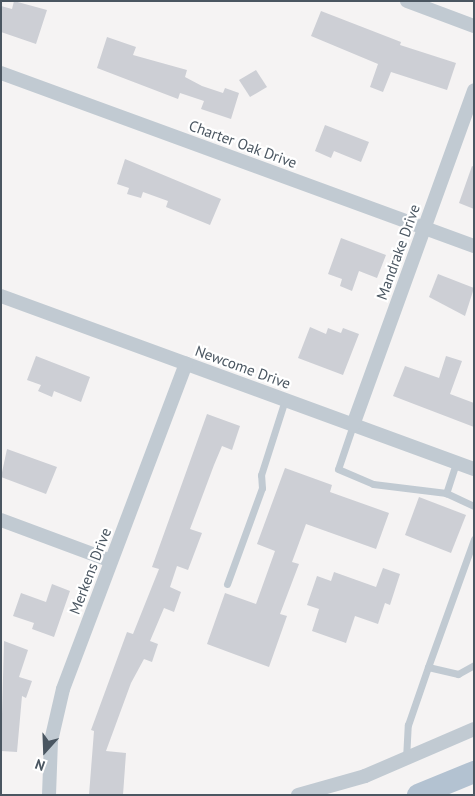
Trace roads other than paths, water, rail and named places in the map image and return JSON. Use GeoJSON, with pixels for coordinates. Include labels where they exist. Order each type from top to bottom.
{"type":"FeatureCollection","features":[{"type":"Feature","properties":{"kind":"main road"},"geometry":{"type":"LineString","coordinates":[[418,795],[474,772]]}},
{"type":"Feature","properties":{"kind":"street"},"geometry":{"type":"LineString","coordinates":[[407,1],[474,26]]}},
{"type":"Feature","properties":{"kind":"street","name":"Charter Oak Drive"},"geometry":{"type":"LineString","coordinates":[[1,74],[474,246]]}},
{"type":"Feature","properties":{"kind":"street","name":"Mandrake Drive"},"geometry":{"type":"LineString","coordinates":[[352,425],[474,90]]}},
{"type":"Feature","properties":{"kind":"street","name":"Newcome Drive"},"geometry":{"type":"LineString","coordinates":[[1,296],[474,469]]}},
{"type":"Feature","properties":{"kind":"street","name":"Merkens Drive"},"geometry":{"type":"LineString","coordinates":[[49,795],[51,741],[63,689],[186,363]]}},
{"type":"Feature","properties":{"kind":"street"},"geometry":{"type":"LineString","coordinates":[[1,520],[111,561]]}},
{"type":"Feature","properties":{"kind":"street"},"geometry":{"type":"LineString","coordinates":[[298,795],[406,759],[474,729]]}},
{"type":"Feature","properties":{"kind":"lane"},"geometry":{"type":"LineString","coordinates":[[227,584],[262,488],[261,475],[285,400]]}},
{"type":"Feature","properties":{"kind":"lane"},"geometry":{"type":"LineString","coordinates":[[352,425],[338,469],[373,484],[446,493],[474,506]]}},
{"type":"Feature","properties":{"kind":"lane"},"geometry":{"type":"LineString","coordinates":[[446,493],[456,463]]}},
{"type":"Feature","properties":{"kind":"lane"},"geometry":{"type":"LineString","coordinates":[[406,759],[408,725],[474,539]]}},
{"type":"Feature","properties":{"kind":"lane"},"geometry":{"type":"LineString","coordinates":[[428,667],[458,674],[474,665]]}}]}
